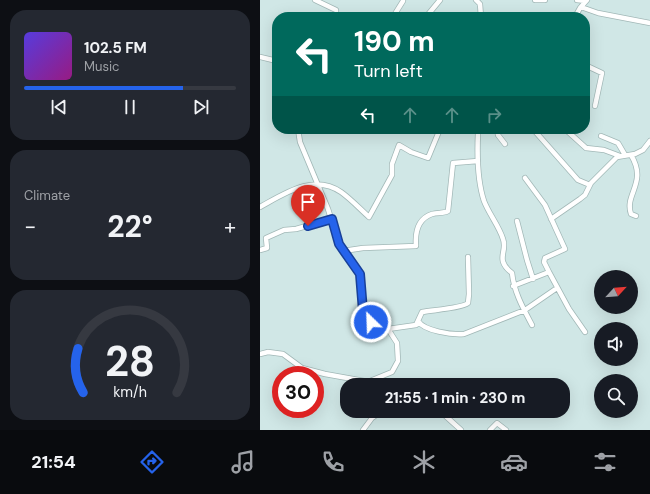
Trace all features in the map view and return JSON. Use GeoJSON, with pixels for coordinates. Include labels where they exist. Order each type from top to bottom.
{"type":"FeatureCollection","features":[{"type":"Feature","properties":{"kind":"street"},"geometry":{"type":"LineString","coordinates":[[315,0],[336,10],[336,12]]}},
{"type":"Feature","properties":{"kind":"street"},"geometry":{"type":"LineString","coordinates":[[430,12],[440,0]]}},
{"type":"Feature","properties":{"kind":"street"},"geometry":{"type":"LineString","coordinates":[[476,0],[480,4],[481,12]]}},
{"type":"Feature","properties":{"kind":"street"},"geometry":{"type":"LineString","coordinates":[[535,0],[545,0]]}},
{"type":"Feature","properties":{"kind":"street"},"geometry":{"type":"LineString","coordinates":[[577,0],[586,1]]}},
{"type":"Feature","properties":{"kind":"street"},"geometry":{"type":"LineString","coordinates":[[396,12],[403,1]]}},
{"type":"Feature","properties":{"kind":"street"},"geometry":{"type":"LineString","coordinates":[[578,12],[586,1]]}},
{"type":"Feature","properties":{"kind":"street"},"geometry":{"type":"LineString","coordinates":[[581,7],[598,13],[650,22]]}},
{"type":"Feature","properties":{"kind":"street"},"geometry":{"type":"LineString","coordinates":[[260,56],[272,60]]}},
{"type":"Feature","properties":{"kind":"street"},"geometry":{"type":"LineString","coordinates":[[590,67],[601,71],[603,75],[595,106]]}},
{"type":"Feature","properties":{"kind":"street"},"geometry":{"type":"LineString","coordinates":[[299,134],[300,142],[332,219],[343,251],[360,274],[363,311],[371,322],[388,329],[416,325],[422,312],[440,308],[462,306],[468,303],[470,294],[468,257]]}},
{"type":"Feature","properties":{"kind":"street"},"geometry":{"type":"LineString","coordinates":[[260,207],[297,188],[317,184],[340,191],[370,217],[392,175],[393,160],[399,145],[411,152],[428,158],[438,134]]}},
{"type":"Feature","properties":{"kind":"street"},"geometry":{"type":"LineString","coordinates":[[478,134],[478,161],[484,201],[503,239],[502,258],[506,268],[512,272],[513,286],[532,325]]}},
{"type":"Feature","properties":{"kind":"street"},"geometry":{"type":"LineString","coordinates":[[498,134],[500,140],[505,144]]}},
{"type":"Feature","properties":{"kind":"street"},"geometry":{"type":"LineString","coordinates":[[537,134],[578,180],[590,185]]}},
{"type":"Feature","properties":{"kind":"street"},"geometry":{"type":"LineString","coordinates":[[571,134],[586,148],[604,150],[623,155],[631,155],[643,150],[650,141]]}},
{"type":"Feature","properties":{"kind":"street"},"geometry":{"type":"LineString","coordinates":[[601,136],[618,144],[623,155]]}},
{"type":"Feature","properties":{"kind":"street"},"geometry":{"type":"LineString","coordinates":[[551,219],[580,199],[590,185],[613,160],[623,155]]}},
{"type":"Feature","properties":{"kind":"street"},"geometry":{"type":"LineString","coordinates":[[631,155],[636,165],[638,178],[630,201],[630,210],[631,214],[636,216]]}},
{"type":"Feature","properties":{"kind":"street"},"geometry":{"type":"LineString","coordinates":[[343,251],[363,248],[416,246],[416,235],[419,223],[431,214],[445,213],[448,211],[453,163],[478,161]]}},
{"type":"Feature","properties":{"kind":"street"},"geometry":{"type":"LineString","coordinates":[[525,178],[545,204],[565,248],[544,258],[544,262],[557,288],[585,332]]}},
{"type":"Feature","properties":{"kind":"street"},"geometry":{"type":"LineString","coordinates":[[260,250],[267,248],[266,238],[280,232],[332,219]]}},
{"type":"Feature","properties":{"kind":"street"},"geometry":{"type":"LineString","coordinates":[[517,221],[533,279]]}},
{"type":"Feature","properties":{"kind":"street"},"geometry":{"type":"LineString","coordinates":[[513,286],[549,272]]}},
{"type":"Feature","properties":{"kind":"street"},"geometry":{"type":"LineString","coordinates":[[418,321],[424,327],[454,335],[464,334],[525,310],[557,288]]}},
{"type":"Feature","properties":{"kind":"street"},"geometry":{"type":"LineString","coordinates":[[260,354],[268,352],[283,354],[302,368],[325,374],[370,381],[392,372],[398,362],[398,343],[388,329]]}},
{"type":"Feature","properties":{"kind":"street"},"geometry":{"type":"LineString","coordinates":[[363,430],[372,418]]}},
{"type":"Feature","properties":{"kind":"street"},"geometry":{"type":"LineString","coordinates":[[448,418],[461,430]]}},
{"type":"Feature","properties":{"kind":"street"},"geometry":{"type":"LineString","coordinates":[[490,430],[498,423],[506,430]]}},
{"type":"Feature","properties":{"kind":"route"},"geometry":{"type":"LineString","coordinates":[[308,226],[332,219],[339,244],[360,274],[363,311],[371,322]]}}]}
